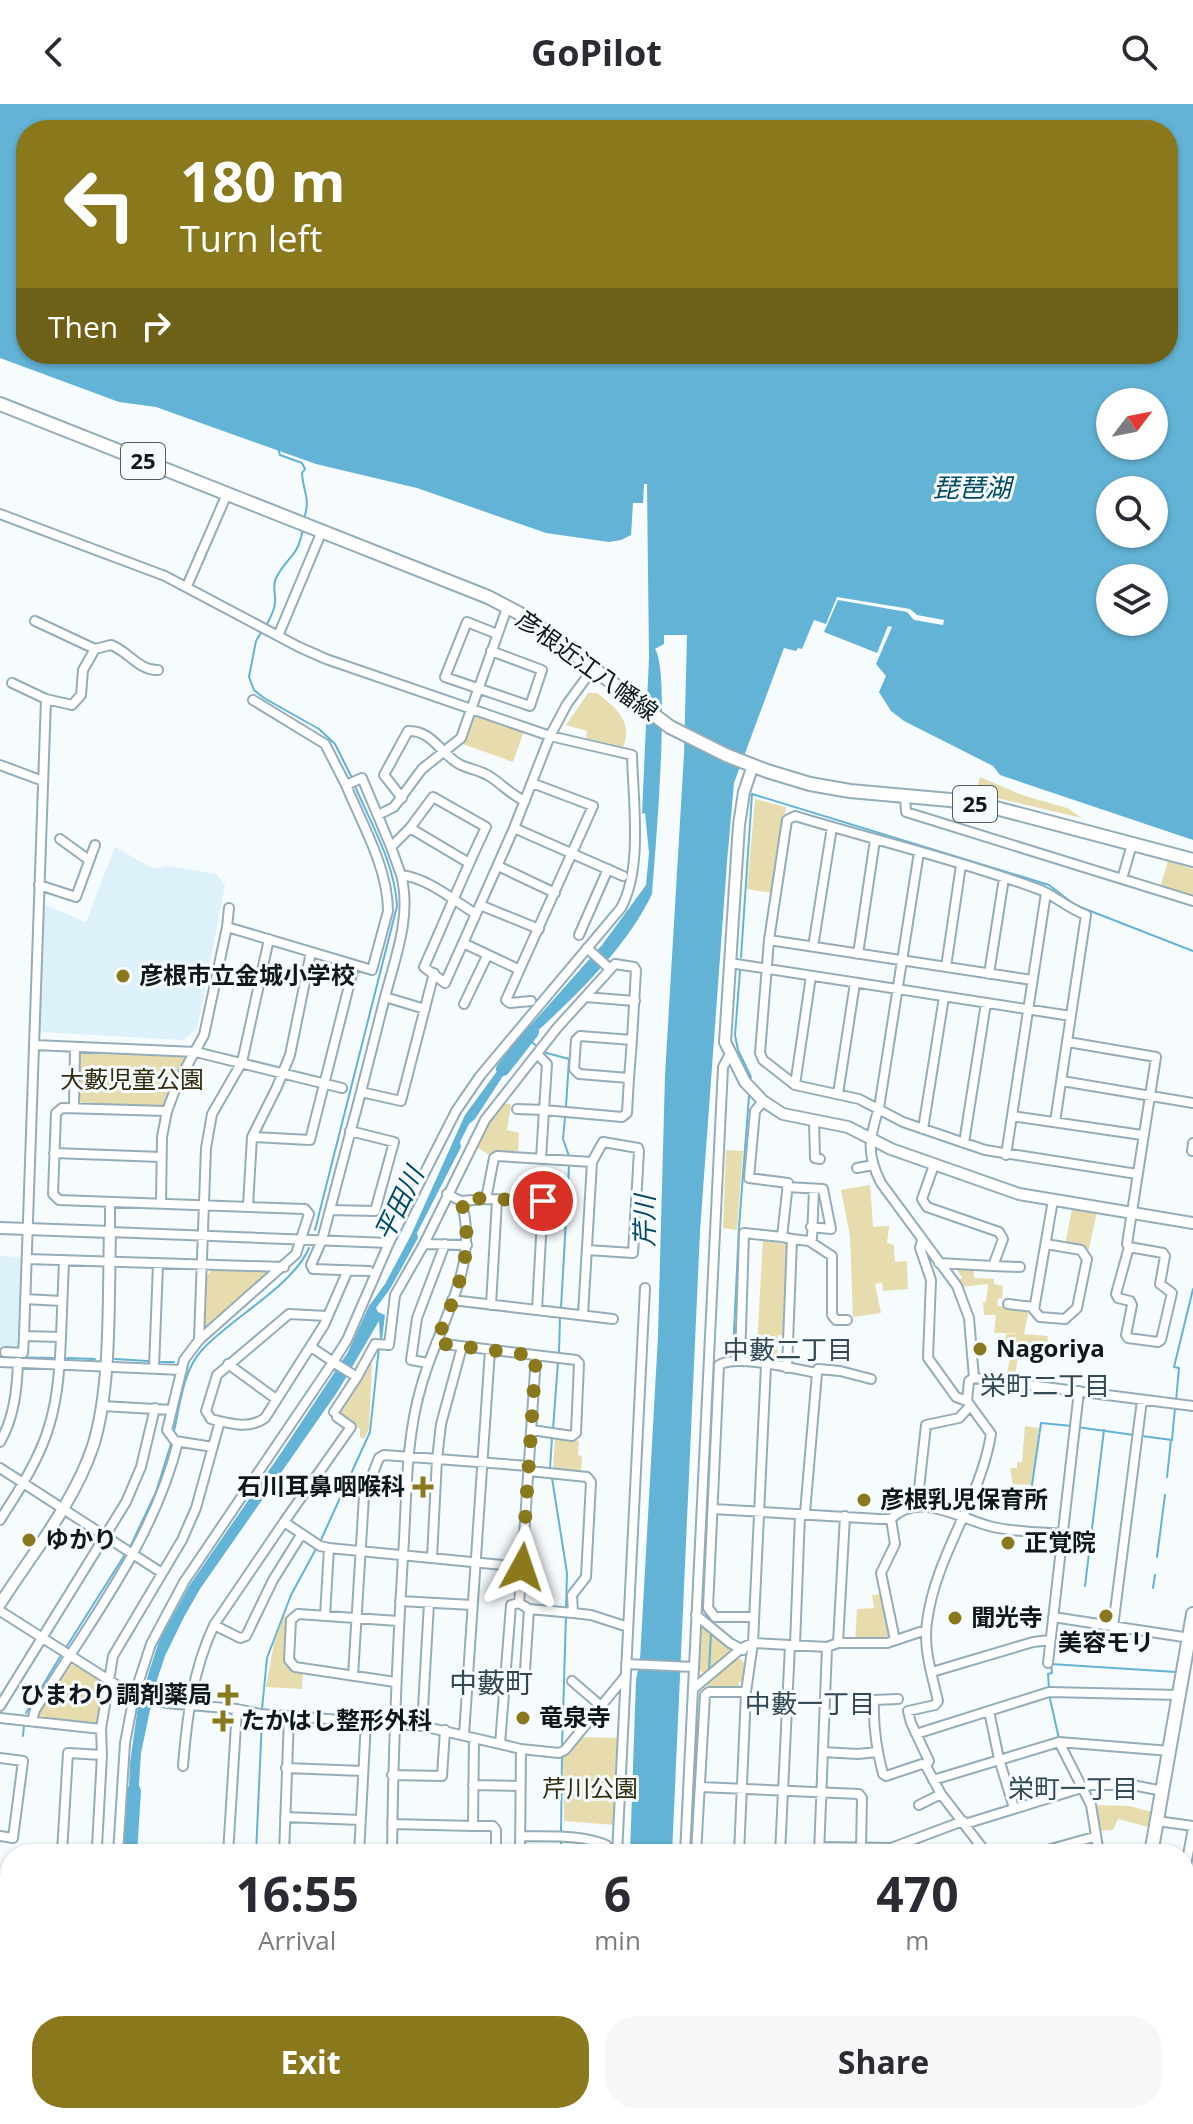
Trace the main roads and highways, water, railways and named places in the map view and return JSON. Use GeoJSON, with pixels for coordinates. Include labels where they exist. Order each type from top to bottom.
{"type":"FeatureCollection","features":[{"type":"Feature","properties":{"kind":"main road","name":"彦根近江八幡線"},"geometry":{"type":"LineString","coordinates":[[0,404],[488,597],[526,617],[670,727],[750,764],[810,784],[992,807],[1193,860]]}},
{"type":"Feature","properties":{"kind":"main road"},"geometry":{"type":"LineString","coordinates":[[1153,1844],[1190,1663],[1193,1614]]}},
{"type":"Feature","properties":{"kind":"water","name":"琵琶湖"},"geometry":{"type":"Polygon","coordinates":[[[0,104],[1193,104],[1193,840],[1000,775],[993,766],[904,721],[891,711],[879,692],[886,676],[876,664],[892,627],[888,626],[877,653],[824,632],[838,600],[907,612],[914,620],[943,625],[944,620],[917,615],[910,609],[837,597],[826,624],[814,620],[802,649],[784,648],[734,783],[700,1231],[672,1844],[630,1844],[636,1680],[640,1660],[658,1336],[665,1075],[684,754],[687,635],[664,635],[664,644],[655,649],[660,664],[662,726],[652,894],[640,917],[608,960],[512,1054],[514,1059],[469,1124],[460,1142],[461,1147],[417,1233],[418,1238],[376,1308],[385,1315],[382,1340],[379,1321],[338,1391],[200,1589],[184,1617],[165,1656],[155,1686],[141,1753],[138,1799],[128,1813],[130,1763],[138,1706],[159,1641],[189,1586],[348,1352],[369,1306],[385,1284],[411,1235],[465,1115],[530,1026],[602,945],[646,885],[649,853],[645,813],[642,814],[649,658],[647,484],[644,484],[643,503],[633,503],[631,535],[621,540],[609,542],[546,533],[417,488],[316,464],[156,407],[119,402],[16,364],[1178,364],[1178,120],[16,120],[16,364],[0,358],[0,104]]]}},
{"type":"Feature","properties":{"kind":"waterway"},"geometry":{"type":"LineString","coordinates":[[278,448],[280,455],[302,463],[305,469],[302,473],[307,500],[304,518]]}},
{"type":"Feature","properties":{"kind":"waterway"},"geometry":{"type":"LineString","coordinates":[[266,626],[274,606],[275,581],[295,551],[303,528]]}},
{"type":"Feature","properties":{"kind":"waterway"},"geometry":{"type":"LineString","coordinates":[[262,631],[256,641],[249,677],[254,690],[319,729],[335,744],[352,778]]}},
{"type":"Feature","properties":{"kind":"waterway"},"geometry":{"type":"LineString","coordinates":[[315,1230],[397,906],[387,860],[355,786]]}},
{"type":"Feature","properties":{"kind":"waterway"},"geometry":{"type":"LineString","coordinates":[[741,957],[752,794],[1049,885],[1075,905],[1193,951]]}},
{"type":"Feature","properties":{"kind":"waterway"},"geometry":{"type":"LineString","coordinates":[[740,971],[735,1035],[738,1050],[751,1077]]}},
{"type":"Feature","properties":{"kind":"waterway","name":"平田川"},"geometry":{"type":"LineString","coordinates":[[503,1069],[532,1032]]}},
{"type":"Feature","properties":{"kind":"waterway"},"geometry":{"type":"LineString","coordinates":[[528,1038],[535,1045]]}},
{"type":"Feature","properties":{"kind":"waterway"},"geometry":{"type":"LineString","coordinates":[[543,1052],[569,1059],[566,1107]]}},
{"type":"Feature","properties":{"kind":"waterway"},"geometry":{"type":"LineString","coordinates":[[723,1358],[733,1353],[749,1096]]}},
{"type":"Feature","properties":{"kind":"waterway"},"geometry":{"type":"LineString","coordinates":[[565,1117],[563,1139],[569,1156]]}},
{"type":"Feature","properties":{"kind":"waterway"},"geometry":{"type":"LineString","coordinates":[[561,1308],[569,1166]]}},
{"type":"Feature","properties":{"kind":"waterway"},"geometry":{"type":"LineString","coordinates":[[174,1431],[183,1388],[196,1358],[214,1338],[290,1275],[309,1248]]}},
{"type":"Feature","properties":{"kind":"waterway"},"geometry":{"type":"LineString","coordinates":[[1176,1401],[1179,1368],[1174,1367],[1193,1289]]}},
{"type":"Feature","properties":{"kind":"waterway"},"geometry":{"type":"LineString","coordinates":[[559,1353],[560,1317]]}},
{"type":"Feature","properties":{"kind":"waterway"},"geometry":{"type":"LineString","coordinates":[[320,1542],[370,1432],[379,1347]]}},
{"type":"Feature","properties":{"kind":"waterway"},"geometry":{"type":"LineString","coordinates":[[0,1357],[53,1358]]}},
{"type":"Feature","properties":{"kind":"waterway"},"geometry":{"type":"LineString","coordinates":[[67,1358],[95,1359]]}},
{"type":"Feature","properties":{"kind":"waterway"},"geometry":{"type":"LineString","coordinates":[[115,1359],[148,1361]]}},
{"type":"Feature","properties":{"kind":"waterway"},"geometry":{"type":"LineString","coordinates":[[161,1362],[174,1362]]}},
{"type":"Feature","properties":{"kind":"waterway"},"geometry":{"type":"LineString","coordinates":[[553,1429],[558,1362]]}},
{"type":"Feature","properties":{"kind":"waterway"},"geometry":{"type":"LineString","coordinates":[[1142,1436],[1172,1440],[1175,1408]]}},
{"type":"Feature","properties":{"kind":"waterway"},"geometry":{"type":"LineString","coordinates":[[1032,1485],[1041,1423],[1072,1426]]}},
{"type":"Feature","properties":{"kind":"waterway"},"geometry":{"type":"LineString","coordinates":[[1077,1427],[1134,1435]]}},
{"type":"Feature","properties":{"kind":"waterway"},"geometry":{"type":"LineString","coordinates":[[1085,1586],[1104,1430]]}},
{"type":"Feature","properties":{"kind":"waterway"},"geometry":{"type":"LineString","coordinates":[[550,1469],[552,1437]]}},
{"type":"Feature","properties":{"kind":"waterway"},"geometry":{"type":"LineString","coordinates":[[1167,1477],[1171,1440]]}},
{"type":"Feature","properties":{"kind":"waterway"},"geometry":{"type":"LineString","coordinates":[[131,1545],[156,1492],[171,1444]]}},
{"type":"Feature","properties":{"kind":"waterway"},"geometry":{"type":"LineString","coordinates":[[552,1478],[567,1573],[566,1608]]}},
{"type":"Feature","properties":{"kind":"waterway"},"geometry":{"type":"LineString","coordinates":[[1157,1557],[1165,1495]]}},
{"type":"Feature","properties":{"kind":"waterway"},"geometry":{"type":"LineString","coordinates":[[262,1709],[267,1658],[291,1595],[317,1547]]}},
{"type":"Feature","properties":{"kind":"waterway"},"geometry":{"type":"LineString","coordinates":[[67,1646],[124,1556]]}},
{"type":"Feature","properties":{"kind":"waterway"},"geometry":{"type":"LineString","coordinates":[[1153,1588],[1155,1575]]}},
{"type":"Feature","properties":{"kind":"waterway"},"geometry":{"type":"LineString","coordinates":[[562,1748],[566,1615]]}},
{"type":"Feature","properties":{"kind":"waterway"},"geometry":{"type":"LineString","coordinates":[[709,1670],[711,1633]]}},
{"type":"Feature","properties":{"kind":"waterway"},"geometry":{"type":"LineString","coordinates":[[26,1713],[60,1657]]}},
{"type":"Feature","properties":{"kind":"waterway"},"geometry":{"type":"LineString","coordinates":[[1049,1689],[1051,1664],[1176,1672]]}},
{"type":"Feature","properties":{"kind":"waterway"},"geometry":{"type":"LineString","coordinates":[[1049,1694],[1059,1739]]}},
{"type":"Feature","properties":{"kind":"waterway"},"geometry":{"type":"LineString","coordinates":[[256,1844],[262,1719]]}},
{"type":"Feature","properties":{"kind":"waterway"},"geometry":{"type":"LineString","coordinates":[[23,1736],[24,1725]]}},
{"type":"Feature","properties":{"kind":"waterway"},"geometry":{"type":"LineString","coordinates":[[561,1832],[562,1757]]}},
{"type":"Feature","properties":{"kind":"waterway","name":"平田川"},"geometry":{"type":"LineString","coordinates":[[131,1844],[134,1791]]}},
{"type":"Feature","properties":{"kind":"place","name":"彦根市立金城小学校"},"geometry":{"type":"Point","coordinates":[123,976]}},
{"type":"Feature","properties":{"kind":"place","name":"Nagoriya"},"geometry":{"type":"Point","coordinates":[980,1349]}},
{"type":"Feature","properties":{"kind":"place","name":"石川耳鼻咽喉科"},"geometry":{"type":"Point","coordinates":[423,1487]}},
{"type":"Feature","properties":{"kind":"place","name":"彦根乳児保育所"},"geometry":{"type":"Point","coordinates":[864,1500]}},
{"type":"Feature","properties":{"kind":"place","name":"ゆかり"},"geometry":{"type":"Point","coordinates":[29,1540]}},
{"type":"Feature","properties":{"kind":"place","name":"正覚院"},"geometry":{"type":"Point","coordinates":[1008,1543]}},
{"type":"Feature","properties":{"kind":"place","name":"美容モリ"},"geometry":{"type":"Point","coordinates":[1106,1616]}},
{"type":"Feature","properties":{"kind":"place","name":"聞光寺"},"geometry":{"type":"Point","coordinates":[955,1618]}},
{"type":"Feature","properties":{"kind":"place","name":"ひまわり調剤薬局"},"geometry":{"type":"Point","coordinates":[228,1695]}},
{"type":"Feature","properties":{"kind":"place","name":"竜泉寺"},"geometry":{"type":"Point","coordinates":[523,1718]}},
{"type":"Feature","properties":{"kind":"place","name":"たかはし整形外科"},"geometry":{"type":"Point","coordinates":[223,1721]}},
{"type":"Feature","properties":{"kind":"district","name":"中藪二丁目"},"geometry":{"type":"Point","coordinates":[788,1350]}},
{"type":"Feature","properties":{"kind":"district","name":"栄町二丁目"},"geometry":{"type":"Point","coordinates":[1045,1386]}},
{"type":"Feature","properties":{"kind":"district","name":"中藪町"},"geometry":{"type":"Point","coordinates":[491,1683]}},
{"type":"Feature","properties":{"kind":"district","name":"中藪一丁目"},"geometry":{"type":"Point","coordinates":[810,1704]}},
{"type":"Feature","properties":{"kind":"district","name":"栄町一丁目"},"geometry":{"type":"Point","coordinates":[1073,1789]}},
{"type":"Feature","properties":{"kind":"park label","name":"大藪児童公園"},"geometry":{"type":"Point","coordinates":[132,1080]}},
{"type":"Feature","properties":{"kind":"park label","name":"芹川公園"},"geometry":{"type":"Point","coordinates":[590,1789]}},
{"type":"Feature","properties":{"kind":"water label","name":"芹川"},"geometry":{"type":"Point","coordinates":[645,1221]}}]}
